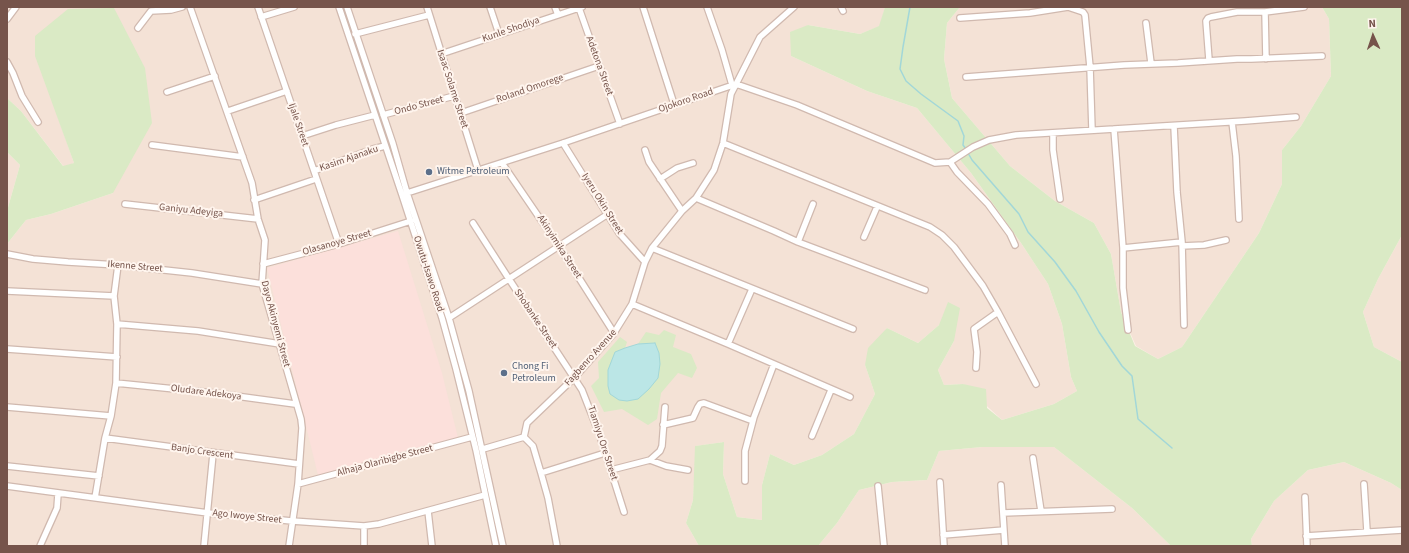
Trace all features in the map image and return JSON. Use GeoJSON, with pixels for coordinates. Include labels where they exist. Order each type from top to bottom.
{"type":"FeatureCollection","features":[{"type":"Feature","properties":{"kind":"street"},"geometry":{"type":"LineString","coordinates":[[7,19],[16,7]]}},
{"type":"Feature","properties":{"kind":"street"},"geometry":{"type":"LineString","coordinates":[[138,28],[151,11],[171,10],[182,7]]}},
{"type":"Feature","properties":{"kind":"street","name":"Dayo Akinyemi Street"},"geometry":{"type":"LineString","coordinates":[[190,7],[252,184],[258,219],[265,240],[262,284],[280,344],[302,428],[298,484],[292,521],[290,546]]}},
{"type":"Feature","properties":{"kind":"street","name":"Ijale Street"},"geometry":{"type":"LineString","coordinates":[[258,7],[339,244]]}},
{"type":"Feature","properties":{"kind":"street"},"geometry":{"type":"LineString","coordinates":[[261,17],[294,7]]}},
{"type":"Feature","properties":{"kind":"street","name":"Owutu-Isawo Road"},"geometry":{"type":"LineString","coordinates":[[339,7],[442,318],[459,381],[496,546]]}},
{"type":"Feature","properties":{"kind":"street","name":"Owutu-Isawo Road"},"geometry":{"type":"LineString","coordinates":[[347,7],[449,318],[483,449],[503,546]]}},
{"type":"Feature","properties":{"kind":"street","name":"Isaac Solame Street"},"geometry":{"type":"LineString","coordinates":[[427,7],[478,170]]}},
{"type":"Feature","properties":{"kind":"street"},"geometry":{"type":"LineString","coordinates":[[490,7],[499,34]]}},
{"type":"Feature","properties":{"kind":"street"},"geometry":{"type":"LineString","coordinates":[[555,7],[558,15]]}},
{"type":"Feature","properties":{"kind":"street"},"geometry":{"type":"LineString","coordinates":[[643,7],[674,104]]}},
{"type":"Feature","properties":{"kind":"street"},"geometry":{"type":"LineString","coordinates":[[707,7],[734,85],[797,105],[935,163],[950,162],[973,147],[989,140],[1004,137],[1296,117]]}},
{"type":"Feature","properties":{"kind":"street","name":"Fagbenro Avenue"},"geometry":{"type":"LineString","coordinates":[[524,436],[527,423],[575,377],[614,333],[632,304],[645,262],[652,248],[682,211],[696,198],[714,170],[723,143],[734,85],[760,37],[794,7]]}},
{"type":"Feature","properties":{"kind":"street"},"geometry":{"type":"LineString","coordinates":[[960,18],[1030,13],[1068,7],[1083,12],[1085,15],[1090,67],[1092,130]]}},
{"type":"Feature","properties":{"kind":"street"},"geometry":{"type":"LineString","coordinates":[[1209,60],[1206,21],[1208,18],[1237,10],[1265,12],[1304,7]]}},
{"type":"Feature","properties":{"kind":"street","name":"Kunle Shodiya"},"geometry":{"type":"LineString","coordinates":[[441,54],[581,8]]}},
{"type":"Feature","properties":{"kind":"street","name":"Adetona Street"},"geometry":{"type":"LineString","coordinates":[[581,8],[599,66],[620,124]]}},
{"type":"Feature","properties":{"kind":"street"},"geometry":{"type":"LineString","coordinates":[[1265,12],[1266,59]]}},
{"type":"Feature","properties":{"kind":"street"},"geometry":{"type":"LineString","coordinates":[[355,34],[429,16]]}},
{"type":"Feature","properties":{"kind":"street"},"geometry":{"type":"LineString","coordinates":[[1146,23],[1151,63]]}},
{"type":"Feature","properties":{"kind":"street"},"geometry":{"type":"LineString","coordinates":[[966,77],[1151,63],[1322,56]]}},
{"type":"Feature","properties":{"kind":"street"},"geometry":{"type":"LineString","coordinates":[[7,62],[22,96],[38,122]]}},
{"type":"Feature","properties":{"kind":"street","name":"Roland Omorege"},"geometry":{"type":"LineString","coordinates":[[461,113],[599,66]]}},
{"type":"Feature","properties":{"kind":"street"},"geometry":{"type":"LineString","coordinates":[[167,92],[215,76]]}},
{"type":"Feature","properties":{"kind":"street","name":"Ojokoro Road"},"geometry":{"type":"LineString","coordinates":[[407,193],[563,143],[674,104],[734,85]]}},
{"type":"Feature","properties":{"kind":"street"},"geometry":{"type":"LineString","coordinates":[[228,112],[287,91]]}},
{"type":"Feature","properties":{"kind":"street","name":"Ondo Street"},"geometry":{"type":"LineString","coordinates":[[383,116],[454,96]]}},
{"type":"Feature","properties":{"kind":"street"},"geometry":{"type":"LineString","coordinates":[[302,136],[375,115]]}},
{"type":"Feature","properties":{"kind":"street"},"geometry":{"type":"LineString","coordinates":[[1232,122],[1236,156],[1239,219]]}},
{"type":"Feature","properties":{"kind":"street"},"geometry":{"type":"LineString","coordinates":[[1174,126],[1177,192],[1182,244],[1184,325]]}},
{"type":"Feature","properties":{"kind":"street"},"geometry":{"type":"LineString","coordinates":[[1114,129],[1123,248],[1123,288],[1128,330]]}},
{"type":"Feature","properties":{"kind":"street"},"geometry":{"type":"LineString","coordinates":[[1052,133],[1060,199]]}},
{"type":"Feature","properties":{"kind":"street","name":"Iyeru Okin Street"},"geometry":{"type":"LineString","coordinates":[[563,143],[624,239],[645,262]]}},
{"type":"Feature","properties":{"kind":"street"},"geometry":{"type":"LineString","coordinates":[[723,143],[877,207],[930,227],[942,235],[954,247],[975,275],[998,312],[1036,384]]}},
{"type":"Feature","properties":{"kind":"street"},"geometry":{"type":"LineString","coordinates":[[152,145],[243,157]]}},
{"type":"Feature","properties":{"kind":"street","name":"Kasim Ajanaku"},"geometry":{"type":"LineString","coordinates":[[314,171],[385,146]]}},
{"type":"Feature","properties":{"kind":"street"},"geometry":{"type":"LineString","coordinates":[[645,150],[649,162],[682,211]]}},
{"type":"Feature","properties":{"kind":"street"},"geometry":{"type":"LineString","coordinates":[[950,162],[957,172],[988,204],[1010,234],[1015,245]]}},
{"type":"Feature","properties":{"kind":"street","name":"Akinyimika Street"},"geometry":{"type":"LineString","coordinates":[[502,163],[558,245],[614,333]]}},
{"type":"Feature","properties":{"kind":"street"},"geometry":{"type":"LineString","coordinates":[[660,179],[678,168],[693,163]]}},
{"type":"Feature","properties":{"kind":"street"},"geometry":{"type":"LineString","coordinates":[[254,200],[316,179]]}},
{"type":"Feature","properties":{"kind":"street"},"geometry":{"type":"LineString","coordinates":[[696,198],[774,230],[798,242],[925,290]]}},
{"type":"Feature","properties":{"kind":"street","name":"Ganiyu Adeyiga"},"geometry":{"type":"LineString","coordinates":[[125,204],[258,219]]}},
{"type":"Feature","properties":{"kind":"street"},"geometry":{"type":"LineString","coordinates":[[798,242],[813,204]]}},
{"type":"Feature","properties":{"kind":"street"},"geometry":{"type":"LineString","coordinates":[[864,237],[877,207]]}},
{"type":"Feature","properties":{"kind":"street","name":"Shobanke Street"},"geometry":{"type":"LineString","coordinates":[[449,318],[558,245],[608,214]]}},
{"type":"Feature","properties":{"kind":"street","name":"Olasanoye Street"},"geometry":{"type":"LineString","coordinates":[[263,264],[339,244],[411,221]]}},
{"type":"Feature","properties":{"kind":"street","name":"Shobanke Street"},"geometry":{"type":"LineString","coordinates":[[473,223],[575,377]]}},
{"type":"Feature","properties":{"kind":"street"},"geometry":{"type":"LineString","coordinates":[[1123,248],[1182,244],[1204,245],[1226,240]]}},
{"type":"Feature","properties":{"kind":"street"},"geometry":{"type":"LineString","coordinates":[[652,248],[853,329]]}},
{"type":"Feature","properties":{"kind":"street","name":"Ikenne Street"},"geometry":{"type":"LineString","coordinates":[[7,254],[33,259],[118,265],[192,273],[262,284]]}},
{"type":"Feature","properties":{"kind":"street"},"geometry":{"type":"LineString","coordinates":[[95,498],[116,383],[117,324],[114,296],[118,265]]}},
{"type":"Feature","properties":{"kind":"street"},"geometry":{"type":"LineString","coordinates":[[728,344],[752,289]]}},
{"type":"Feature","properties":{"kind":"street"},"geometry":{"type":"LineString","coordinates":[[7,291],[114,296]]}},
{"type":"Feature","properties":{"kind":"street"},"geometry":{"type":"LineString","coordinates":[[632,304],[850,397]]}},
{"type":"Feature","properties":{"kind":"street"},"geometry":{"type":"LineString","coordinates":[[976,368],[977,352],[974,329],[998,312]]}},
{"type":"Feature","properties":{"kind":"street"},"geometry":{"type":"LineString","coordinates":[[117,324],[198,331],[280,344]]}},
{"type":"Feature","properties":{"kind":"street"},"geometry":{"type":"LineString","coordinates":[[7,349],[117,356]]}},
{"type":"Feature","properties":{"kind":"street"},"geometry":{"type":"LineString","coordinates":[[745,481],[745,451],[753,421],[774,364]]}},
{"type":"Feature","properties":{"kind":"street","name":"Tiamiyu Ore Street"},"geometry":{"type":"LineString","coordinates":[[575,377],[586,397],[624,512]]}},
{"type":"Feature","properties":{"kind":"street","name":"Oludare Adekoya"},"geometry":{"type":"LineString","coordinates":[[116,383],[214,393],[295,404]]}},
{"type":"Feature","properties":{"kind":"street"},"geometry":{"type":"LineString","coordinates":[[812,436],[831,390]]}},
{"type":"Feature","properties":{"kind":"street"},"geometry":{"type":"LineString","coordinates":[[663,425],[693,418],[700,404],[704,403],[753,421]]}},
{"type":"Feature","properties":{"kind":"street"},"geometry":{"type":"LineString","coordinates":[[7,407],[111,416]]}},
{"type":"Feature","properties":{"kind":"street"},"geometry":{"type":"LineString","coordinates":[[611,470],[650,460],[660,451],[662,446],[665,407]]}},
{"type":"Feature","properties":{"kind":"street"},"geometry":{"type":"LineString","coordinates":[[483,449],[524,436],[533,446],[548,498],[557,546]]}},
{"type":"Feature","properties":{"kind":"street","name":"Alhaja Olaribigbe Street"},"geometry":{"type":"LineString","coordinates":[[298,484],[472,437]]}},
{"type":"Feature","properties":{"kind":"street","name":"Banjo Crescent"},"geometry":{"type":"LineString","coordinates":[[105,438],[213,454],[299,464]]}},
{"type":"Feature","properties":{"kind":"street"},"geometry":{"type":"LineString","coordinates":[[541,473],[605,453]]}},
{"type":"Feature","properties":{"kind":"street"},"geometry":{"type":"LineString","coordinates":[[204,546],[213,454]]}},
{"type":"Feature","properties":{"kind":"street"},"geometry":{"type":"LineString","coordinates":[[1033,458],[1040,511]]}},
{"type":"Feature","properties":{"kind":"street"},"geometry":{"type":"LineString","coordinates":[[650,460],[666,466],[688,470]]}},
{"type":"Feature","properties":{"kind":"street"},"geometry":{"type":"LineString","coordinates":[[7,466],[99,476]]}},
{"type":"Feature","properties":{"kind":"street"},"geometry":{"type":"LineString","coordinates":[[940,482],[944,546]]}},
{"type":"Feature","properties":{"kind":"street"},"geometry":{"type":"LineString","coordinates":[[1364,484],[1367,531]]}},
{"type":"Feature","properties":{"kind":"street"},"geometry":{"type":"LineString","coordinates":[[1001,485],[1005,546]]}},
{"type":"Feature","properties":{"kind":"street","name":"Ago Iwoye Street"},"geometry":{"type":"LineString","coordinates":[[7,486],[208,513],[364,526],[379,524],[485,495]]}},
{"type":"Feature","properties":{"kind":"street"},"geometry":{"type":"LineString","coordinates":[[878,486],[884,546]]}},
{"type":"Feature","properties":{"kind":"street"},"geometry":{"type":"LineString","coordinates":[[40,546],[58,508],[58,494]]}},
{"type":"Feature","properties":{"kind":"street"},"geometry":{"type":"LineString","coordinates":[[1305,497],[1307,546]]}},
{"type":"Feature","properties":{"kind":"street"},"geometry":{"type":"LineString","coordinates":[[1002,513],[1112,509]]}},
{"type":"Feature","properties":{"kind":"street"},"geometry":{"type":"LineString","coordinates":[[428,511],[432,546]]}},
{"type":"Feature","properties":{"kind":"street"},"geometry":{"type":"LineString","coordinates":[[364,526],[364,546]]}},
{"type":"Feature","properties":{"kind":"street"},"geometry":{"type":"LineString","coordinates":[[943,535],[1004,530]]}},
{"type":"Feature","properties":{"kind":"street"},"geometry":{"type":"LineString","coordinates":[[1306,536],[1402,530]]}},
{"type":"Feature","properties":{"kind":"shaded area"},"geometry":{"type":"Polygon","coordinates":[[[7,7],[885,7],[880,26],[860,34],[808,25],[791,56],[867,91],[917,108],[971,173],[1048,284],[1062,324],[1071,377],[1077,391],[1054,404],[1002,420],[963,384],[944,385],[938,370],[954,341],[939,325],[918,343],[887,328],[865,365],[875,394],[854,434],[822,455],[794,465],[770,454],[762,485],[762,520],[737,517],[723,474],[724,442],[696,446],[693,500],[686,523],[699,546],[7,546],[7,244],[26,220],[51,214],[113,193],[53,103],[74,163],[64,167],[21,111],[7,98],[7,7]]]}},
{"type":"Feature","properties":{"kind":"shaded area"},"geometry":{"type":"Polygon","coordinates":[[[960,7],[1322,7],[1329,19],[1331,76],[1301,126],[1282,150],[1282,184],[1259,233],[1182,347],[1158,359],[1136,346],[1121,312],[1111,254],[1094,223],[1055,201],[1010,166],[952,98],[944,59],[947,23],[960,7]]]}},
{"type":"Feature","properties":{"kind":"shaded area"},"geometry":{"type":"Polygon","coordinates":[[[7,152],[20,165],[7,211],[7,152]]]}},
{"type":"Feature","properties":{"kind":"shaded area"},"geometry":{"type":"Polygon","coordinates":[[[398,231],[442,373],[458,438],[318,475],[267,268],[398,231]]]}},
{"type":"Feature","properties":{"kind":"shaded area"},"geometry":{"type":"Polygon","coordinates":[[[1402,235],[1402,362],[1374,347],[1363,312],[1378,279],[1402,235]]]}},
{"type":"Feature","properties":{"kind":"shaded area"},"geometry":{"type":"Polygon","coordinates":[[[982,447],[1054,447],[1132,508],[1171,546],[818,546],[837,523],[859,490],[892,482],[927,480],[939,451],[982,447]]]}},
{"type":"Feature","properties":{"kind":"shaded area"},"geometry":{"type":"Polygon","coordinates":[[[1344,462],[1391,483],[1402,490],[1402,546],[1252,546],[1251,539],[1274,501],[1308,470],[1344,462]]]}},
{"type":"Feature","properties":{"kind":"green space"},"geometry":{"type":"Polygon","coordinates":[[[885,7],[960,7],[947,23],[944,59],[952,98],[1010,166],[1055,201],[1094,223],[1111,254],[1121,312],[1135,346],[1158,359],[1182,347],[1259,233],[1282,184],[1282,150],[1301,126],[1331,76],[1329,19],[1322,7],[1402,7],[1402,235],[1378,279],[1363,312],[1374,347],[1402,362],[1402,490],[1391,483],[1344,462],[1308,470],[1274,501],[1251,539],[1252,546],[1171,546],[1132,508],[1054,447],[982,447],[939,451],[927,480],[892,482],[859,490],[837,523],[818,546],[699,546],[686,523],[693,500],[695,446],[724,442],[723,474],[737,517],[762,520],[762,485],[770,454],[794,465],[822,455],[854,434],[875,394],[865,365],[868,348],[887,328],[918,343],[939,325],[948,302],[960,308],[954,341],[938,370],[944,385],[963,384],[986,389],[987,408],[1002,420],[1054,404],[1077,391],[1071,377],[1062,324],[1048,284],[971,173],[917,108],[867,91],[791,56],[790,32],[808,25],[860,34],[879,26],[885,7]]]}},
{"type":"Feature","properties":{"kind":"green space"},"geometry":{"type":"Polygon","coordinates":[[[114,8],[145,68],[152,123],[113,193],[51,214],[26,220],[7,244],[7,211],[20,165],[7,152],[7,98],[21,111],[63,166],[74,163],[35,56],[35,36],[68,9],[114,8]]]}},
{"type":"Feature","properties":{"kind":"green space"},"geometry":{"type":"Polygon","coordinates":[[[664,330],[676,335],[673,347],[691,354],[697,368],[692,378],[678,373],[661,393],[657,419],[648,425],[622,409],[604,412],[591,386],[599,378],[598,362],[620,337],[627,342],[625,348],[615,353],[655,343],[638,344],[646,332],[659,335],[664,330]]]}},
{"type":"Feature","properties":{"kind":"water"},"geometry":{"type":"Polygon","coordinates":[[[655,343],[659,353],[660,364],[658,378],[649,389],[638,399],[627,401],[619,400],[610,394],[608,386],[608,370],[615,352],[638,344],[655,343]]]}},
{"type":"Feature","properties":{"kind":"waterway"},"geometry":{"type":"LineString","coordinates":[[910,7],[900,69],[906,81],[958,121],[964,136],[963,145],[966,149]]}},
{"type":"Feature","properties":{"kind":"waterway"},"geometry":{"type":"LineString","coordinates":[[968,153],[972,160],[1019,214],[1028,232],[1055,262],[1076,291],[1099,332],[1122,366],[1132,376],[1138,419],[1172,448]]}},
{"type":"Feature","properties":{"kind":"place","name":"Witme Petroleum"},"geometry":{"type":"Point","coordinates":[429,172]}},
{"type":"Feature","properties":{"kind":"place","name":"Chong Fi Petroleum"},"geometry":{"type":"Point","coordinates":[504,373]}}]}
